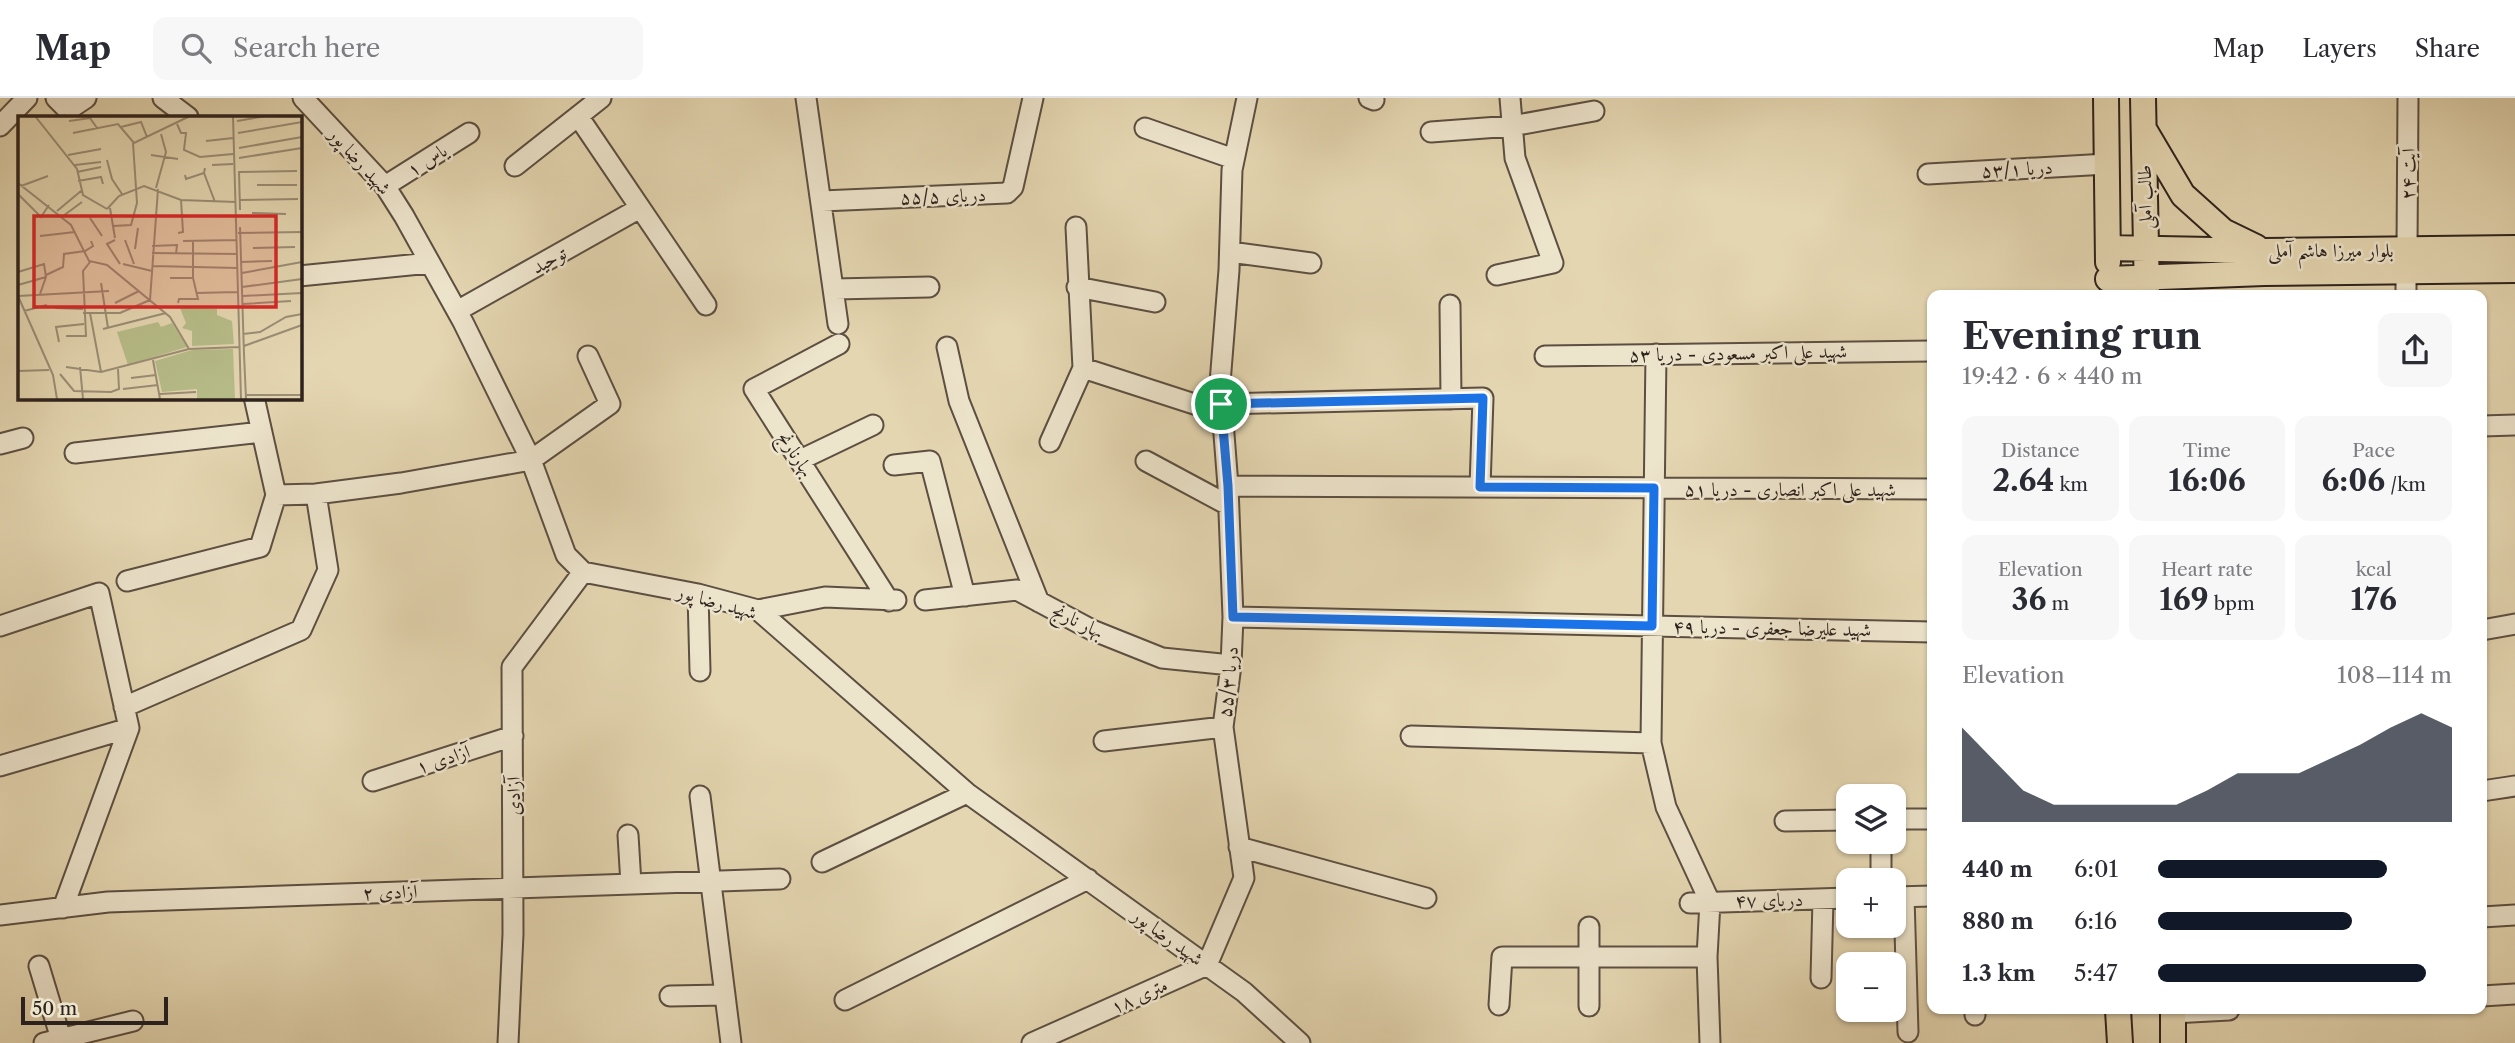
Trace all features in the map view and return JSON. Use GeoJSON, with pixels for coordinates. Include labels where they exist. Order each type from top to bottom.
{"type":"FeatureCollection","features":[{"type":"Feature","properties":{"kind":"main road","name":"طالب آملی"},"geometry":{"type":"LineString","coordinates":[[2106,98],[2108,287]]}},
{"type":"Feature","properties":{"kind":"main road","name":"طالب آملی"},"geometry":{"type":"LineString","coordinates":[[2143,98],[2147,287]]}},
{"type":"Feature","properties":{"kind":"main road"},"geometry":{"type":"LineString","coordinates":[[2143,128],[2183,195],[2263,262],[2229,290]]}},
{"type":"Feature","properties":{"kind":"main road","name":"بلوار میرزا هاشم آملی"},"geometry":{"type":"LineString","coordinates":[[2108,248],[2146,247],[2263,262],[2336,261],[2406,272],[2515,270]]}},
{"type":"Feature","properties":{"kind":"main road","name":"بلوار میرزا هاشم آملی"},"geometry":{"type":"LineString","coordinates":[[2406,272],[2515,248]]}},
{"type":"Feature","properties":{"kind":"main road","name":"بلوار میرزا هاشم آملی"},"geometry":{"type":"LineString","coordinates":[[2108,287],[2147,287],[2263,262]]}},
{"type":"Feature","properties":{"kind":"main road"},"geometry":{"type":"LineString","coordinates":[[2118,1014],[2120,1043]]}},
{"type":"Feature","properties":{"kind":"main road"},"geometry":{"type":"LineString","coordinates":[[2173,1014],[2173,1043]]}},
{"type":"Feature","properties":{"kind":"street"},"geometry":{"type":"LineString","coordinates":[[0,127],[27,98]]}},
{"type":"Feature","properties":{"kind":"street"},"geometry":{"type":"LineString","coordinates":[[56,98],[68,110],[86,98]]}},
{"type":"Feature","properties":{"kind":"street"},"geometry":{"type":"LineString","coordinates":[[163,98],[187,116]]}},
{"type":"Feature","properties":{"kind":"street","name":"شهید رضا پور"},"geometry":{"type":"LineString","coordinates":[[305,98],[385,186],[457,311],[531,460],[566,555],[583,572],[698,594],[758,610],[967,793],[1244,992],[1300,1043]]}},
{"type":"Feature","properties":{"kind":"street"},"geometry":{"type":"LineString","coordinates":[[515,166],[601,98]]}},
{"type":"Feature","properties":{"kind":"street"},"geometry":{"type":"LineString","coordinates":[[806,98],[838,324]]}},
{"type":"Feature","properties":{"kind":"street","name":"دریای ۵۵/۵"},"geometry":{"type":"LineString","coordinates":[[822,201],[1007,193],[1013,187],[1033,98]]}},
{"type":"Feature","properties":{"kind":"street","name":"دریا ۵۵/۳"},"geometry":{"type":"LineString","coordinates":[[1207,965],[1244,878],[1223,727],[1231,665],[1233,617],[1220,383],[1230,251],[1232,170],[1247,98]]}},
{"type":"Feature","properties":{"kind":"street"},"geometry":{"type":"LineString","coordinates":[[1497,275],[1553,263],[1515,158],[1510,98]]}},
{"type":"Feature","properties":{"kind":"street","name":"آیت ۲۴"},"geometry":{"type":"LineString","coordinates":[[2406,272],[2408,98]]}},
{"type":"Feature","properties":{"kind":"street"},"geometry":{"type":"LineString","coordinates":[[1431,132],[1512,126],[1594,111]]}},
{"type":"Feature","properties":{"kind":"street"},"geometry":{"type":"LineString","coordinates":[[578,116],[706,306]]}},
{"type":"Feature","properties":{"kind":"street"},"geometry":{"type":"LineString","coordinates":[[1145,128],[1234,159]]}},
{"type":"Feature","properties":{"kind":"street","name":"یاس ۱"},"geometry":{"type":"LineString","coordinates":[[385,186],[469,134]]}},
{"type":"Feature","properties":{"kind":"street","name":"دریا ۵۳/۱"},"geometry":{"type":"LineString","coordinates":[[1928,174],[2106,164]]}},
{"type":"Feature","properties":{"kind":"street","name":"توحید"},"geometry":{"type":"LineString","coordinates":[[457,311],[640,208]]}},
{"type":"Feature","properties":{"kind":"street"},"geometry":{"type":"LineString","coordinates":[[1050,442],[1083,368],[1076,227]]}},
{"type":"Feature","properties":{"kind":"street"},"geometry":{"type":"LineString","coordinates":[[1230,251],[1311,263]]}},
{"type":"Feature","properties":{"kind":"street"},"geometry":{"type":"LineString","coordinates":[[301,276],[430,263]]}},
{"type":"Feature","properties":{"kind":"street"},"geometry":{"type":"LineString","coordinates":[[834,289],[929,286]]}},
{"type":"Feature","properties":{"kind":"street"},"geometry":{"type":"LineString","coordinates":[[1077,287],[1156,302]]}},
{"type":"Feature","properties":{"kind":"street"},"geometry":{"type":"LineString","coordinates":[[1450,305],[1451,399]]}},
{"type":"Feature","properties":{"kind":"street","name":"بهارنارنج"},"geometry":{"type":"LineString","coordinates":[[758,610],[825,597],[892,601],[754,389],[839,344]]}},
{"type":"Feature","properties":{"kind":"street"},"geometry":{"type":"LineString","coordinates":[[947,347],[959,401],[1039,602]]}},
{"type":"Feature","properties":{"kind":"street","name":"شهید علی اکبر مسعودی - دریا ۵۳"},"geometry":{"type":"LineString","coordinates":[[1545,356],[1927,351]]}},
{"type":"Feature","properties":{"kind":"street"},"geometry":{"type":"LineString","coordinates":[[1656,354],[1651,743],[1666,807],[1710,902],[1707,957],[1710,1043]]}},
{"type":"Feature","properties":{"kind":"street"},"geometry":{"type":"LineString","coordinates":[[276,495],[316,494],[401,483],[531,460],[611,404],[587,356]]}},
{"type":"Feature","properties":{"kind":"street"},"geometry":{"type":"LineString","coordinates":[[1083,368],[1221,409],[1483,398],[1480,487]]}},
{"type":"Feature","properties":{"kind":"street"},"geometry":{"type":"LineString","coordinates":[[127,582],[260,547],[276,495],[254,399]]}},
{"type":"Feature","properties":{"kind":"street"},"geometry":{"type":"LineString","coordinates":[[800,460],[873,425]]}},
{"type":"Feature","properties":{"kind":"street"},"geometry":{"type":"LineString","coordinates":[[2487,426],[2515,425]]}},
{"type":"Feature","properties":{"kind":"street"},"geometry":{"type":"LineString","coordinates":[[75,453],[262,432]]}},
{"type":"Feature","properties":{"kind":"street"},"geometry":{"type":"LineString","coordinates":[[0,444],[23,438]]}},
{"type":"Feature","properties":{"kind":"street"},"geometry":{"type":"LineString","coordinates":[[894,465],[930,461],[965,596]]}},
{"type":"Feature","properties":{"kind":"street"},"geometry":{"type":"LineString","coordinates":[[1146,461],[1228,496]]}},
{"type":"Feature","properties":{"kind":"street","name":"شهید علی اکبر انصاری - دریا ۵۱"},"geometry":{"type":"LineString","coordinates":[[1228,496],[1480,487],[1927,489]]}},
{"type":"Feature","properties":{"kind":"street"},"geometry":{"type":"LineString","coordinates":[[124,707],[301,629],[328,570],[316,494]]}},
{"type":"Feature","properties":{"kind":"street","name":"آزادی"},"geometry":{"type":"LineString","coordinates":[[508,1043],[513,888],[512,667],[583,572]]}},
{"type":"Feature","properties":{"kind":"street","name":"بهار نارنج"},"geometry":{"type":"LineString","coordinates":[[925,600],[1017,590],[1092,629],[1162,658],[1231,665]]}},
{"type":"Feature","properties":{"kind":"street"},"geometry":{"type":"LineString","coordinates":[[0,626],[99,593],[129,728],[63,908]]}},
{"type":"Feature","properties":{"kind":"street"},"geometry":{"type":"LineString","coordinates":[[698,594],[700,671]]}},
{"type":"Feature","properties":{"kind":"street","name":"شهید علیرضا جعفری - دریا ۴۹"},"geometry":{"type":"LineString","coordinates":[[1233,617],[1927,632]]}},
{"type":"Feature","properties":{"kind":"street"},"geometry":{"type":"LineString","coordinates":[[2487,629],[2515,624]]}},
{"type":"Feature","properties":{"kind":"street"},"geometry":{"type":"LineString","coordinates":[[1104,741],[1223,727]]}},
{"type":"Feature","properties":{"kind":"street"},"geometry":{"type":"LineString","coordinates":[[0,766],[129,728]]}},
{"type":"Feature","properties":{"kind":"street","name":"آزادی ۱"},"geometry":{"type":"LineString","coordinates":[[373,781],[513,736]]}},
{"type":"Feature","properties":{"kind":"street"},"geometry":{"type":"LineString","coordinates":[[1410,736],[1651,743]]}},
{"type":"Feature","properties":{"kind":"street"},"geometry":{"type":"LineString","coordinates":[[2487,790],[2515,786]]}},
{"type":"Feature","properties":{"kind":"street"},"geometry":{"type":"LineString","coordinates":[[822,862],[967,793]]}},
{"type":"Feature","properties":{"kind":"street"},"geometry":{"type":"LineString","coordinates":[[700,796],[731,1043]]}},
{"type":"Feature","properties":{"kind":"street"},"geometry":{"type":"LineString","coordinates":[[1906,819],[1927,819]]}},
{"type":"Feature","properties":{"kind":"street"},"geometry":{"type":"LineString","coordinates":[[1785,821],[1836,820]]}},
{"type":"Feature","properties":{"kind":"street"},"geometry":{"type":"LineString","coordinates":[[628,835],[631,884]]}},
{"type":"Feature","properties":{"kind":"street"},"geometry":{"type":"LineString","coordinates":[[1239,847],[1426,898]]}},
{"type":"Feature","properties":{"kind":"street","name":"آزادی ۲"},"geometry":{"type":"LineString","coordinates":[[0,915],[107,902],[780,879]]}},
{"type":"Feature","properties":{"kind":"street"},"geometry":{"type":"LineString","coordinates":[[845,1000],[1088,879]]}},
{"type":"Feature","properties":{"kind":"street"},"geometry":{"type":"LineString","coordinates":[[1906,897],[1927,896]]}},
{"type":"Feature","properties":{"kind":"street","name":"دریای ۴۷"},"geometry":{"type":"LineString","coordinates":[[1690,903],[1836,898]]}},
{"type":"Feature","properties":{"kind":"street"},"geometry":{"type":"LineString","coordinates":[[1821,978],[1823,899]]}},
{"type":"Feature","properties":{"kind":"street"},"geometry":{"type":"LineString","coordinates":[[2487,917],[2515,915]]}},
{"type":"Feature","properties":{"kind":"street"},"geometry":{"type":"LineString","coordinates":[[1589,927],[1589,1006]]}},
{"type":"Feature","properties":{"kind":"street"},"geometry":{"type":"LineString","coordinates":[[1902,938],[1909,1032]]}},
{"type":"Feature","properties":{"kind":"street"},"geometry":{"type":"LineString","coordinates":[[1500,1005],[1502,957],[1707,957]]}},
{"type":"Feature","properties":{"kind":"street","name":"۱۸ متری"},"geometry":{"type":"LineString","coordinates":[[1031,1043],[1207,965]]}},
{"type":"Feature","properties":{"kind":"street"},"geometry":{"type":"LineString","coordinates":[[39,966],[53,1041],[133,1021]]}},
{"type":"Feature","properties":{"kind":"street"},"geometry":{"type":"LineString","coordinates":[[2487,996],[2515,994]]}},
{"type":"Feature","properties":{"kind":"street"},"geometry":{"type":"LineString","coordinates":[[670,996],[725,995]]}},
{"type":"Feature","properties":{"kind":"route"},"geometry":{"type":"LineString","coordinates":[[1483,398],[1480,487],[1654,488],[1652,626],[1233,617],[1228,486],[1221,404],[1483,398]]}}]}
